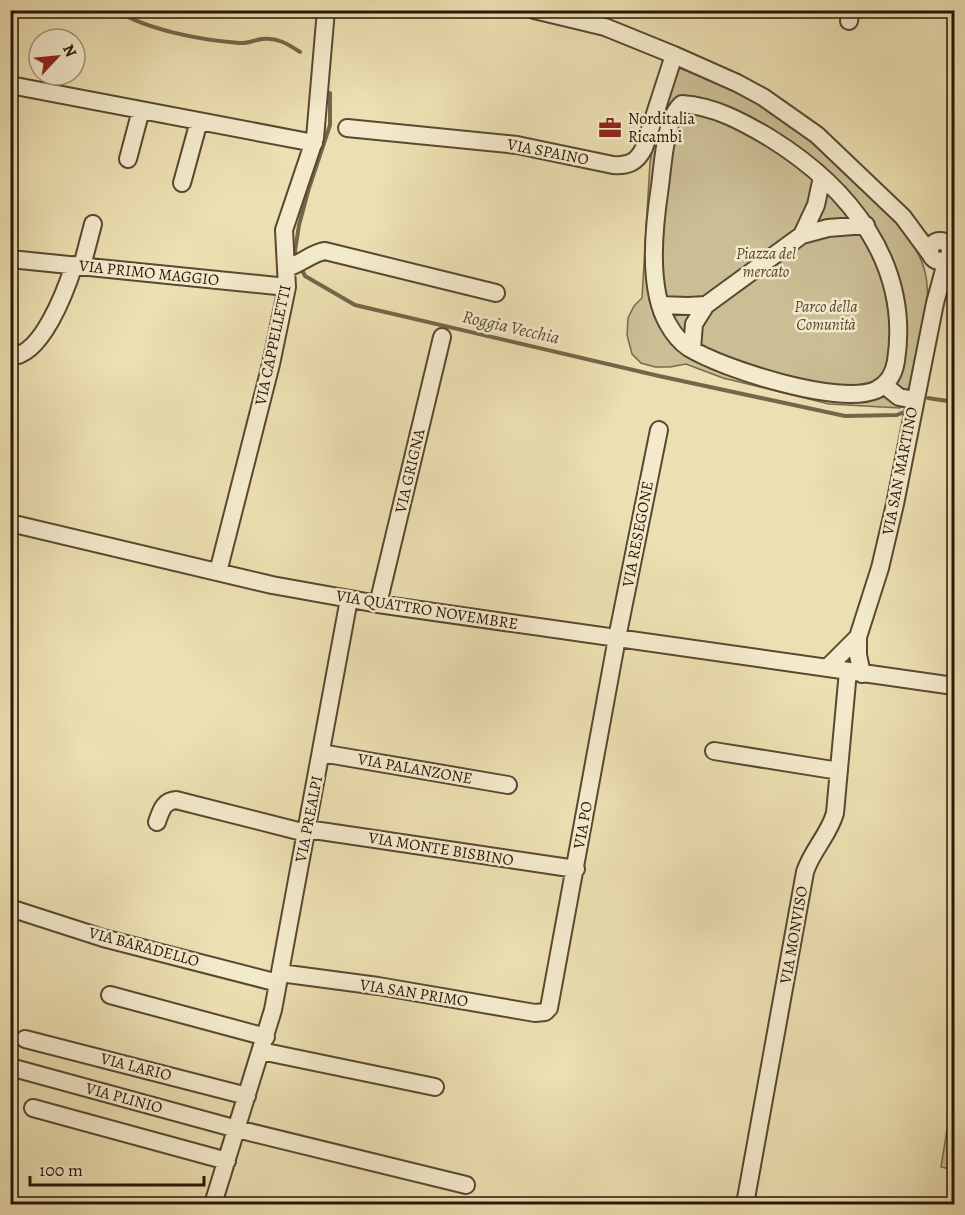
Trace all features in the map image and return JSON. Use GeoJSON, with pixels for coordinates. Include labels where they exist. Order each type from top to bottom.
{"type":"FeatureCollection","features":[{"type":"Feature","properties":{"kind":"street","name":"VIA CAPPELLETTI"},"geometry":{"type":"LineString","coordinates":[[218,572],[271,364],[287,287],[295,265],[284,230],[314,143],[326,10]]}},
{"type":"Feature","properties":{"kind":"street"},"geometry":{"type":"LineString","coordinates":[[534,10],[605,27],[737,83],[792,116],[817,135],[903,217],[944,250]]}},
{"type":"Feature","properties":{"kind":"street","name":"VIA SPAINO"},"geometry":{"type":"LineString","coordinates":[[347,128],[517,145],[609,165],[623,165],[633,162],[642,154],[674,55]]}},
{"type":"Feature","properties":{"kind":"street"},"geometry":{"type":"LineString","coordinates":[[10,85],[314,143]]}},
{"type":"Feature","properties":{"kind":"street"},"geometry":{"type":"LineString","coordinates":[[664,88],[682,104],[710,109],[742,122],[785,148],[822,177],[843,197],[866,225],[887,269],[897,312],[895,365],[884,385],[873,391],[859,393],[815,389],[751,373],[692,349],[675,335],[660,305],[655,262],[658,201],[671,121],[674,112],[682,104]]}},
{"type":"Feature","properties":{"kind":"street"},"geometry":{"type":"LineString","coordinates":[[128,159],[141,110]]}},
{"type":"Feature","properties":{"kind":"street"},"geometry":{"type":"LineString","coordinates":[[182,183],[199,121]]}},
{"type":"Feature","properties":{"kind":"street"},"geometry":{"type":"LineString","coordinates":[[802,235],[816,205],[822,177]]}},
{"type":"Feature","properties":{"kind":"street"},"geometry":{"type":"LineString","coordinates":[[10,356],[21,356],[28,350],[52,318],[78,266],[93,224]]}},
{"type":"Feature","properties":{"kind":"street"},"geometry":{"type":"LineString","coordinates":[[692,349],[694,324],[706,305],[802,235],[822,229],[866,225]]}},
{"type":"Feature","properties":{"kind":"street","name":"VIA SAN MARTINO"},"geometry":{"type":"LineString","coordinates":[[858,637],[880,568],[895,504],[944,250]]}},
{"type":"Feature","properties":{"kind":"street"},"geometry":{"type":"LineString","coordinates":[[295,265],[317,253],[329,252],[496,293]]}},
{"type":"Feature","properties":{"kind":"street","name":"VIA PRIMO MAGGIO"},"geometry":{"type":"LineString","coordinates":[[10,259],[287,287]]}},
{"type":"Feature","properties":{"kind":"street"},"geometry":{"type":"LineString","coordinates":[[660,305],[706,305]]}},
{"type":"Feature","properties":{"kind":"street","name":"VIA GRIGNA"},"geometry":{"type":"LineString","coordinates":[[378,604],[442,337]]}},
{"type":"Feature","properties":{"kind":"street"},"geometry":{"type":"LineString","coordinates":[[884,385],[899,398],[914,400]]}},
{"type":"Feature","properties":{"kind":"street","name":"VIA RESEGONE"},"geometry":{"type":"LineString","coordinates":[[617,638],[659,430]]}},
{"type":"Feature","properties":{"kind":"street","name":"VIA QUATTRO NOVEMBRE"},"geometry":{"type":"LineString","coordinates":[[10,523],[218,572],[349,599],[954,687]]}},
{"type":"Feature","properties":{"kind":"street","name":"VIA PREALPI"},"geometry":{"type":"LineString","coordinates":[[213,1204],[263,1044],[279,978],[349,599]]}},
{"type":"Feature","properties":{"kind":"street"},"geometry":{"type":"LineString","coordinates":[[827,668],[858,637]]}},
{"type":"Feature","properties":{"kind":"street","name":"VIA MONVISO"},"geometry":{"type":"LineString","coordinates":[[745,1204],[805,872],[809,861],[827,835],[837,803],[839,771],[858,655],[858,637]]}},
{"type":"Feature","properties":{"kind":"street","name":"VIA PO"},"geometry":{"type":"LineString","coordinates":[[547,1010],[552,1001],[617,638]]}},
{"type":"Feature","properties":{"kind":"street"},"geometry":{"type":"LineString","coordinates":[[714,751],[839,771]]}},
{"type":"Feature","properties":{"kind":"street","name":"VIA PALANZONE"},"geometry":{"type":"LineString","coordinates":[[321,753],[508,785]]}},
{"type":"Feature","properties":{"kind":"street","name":"VIA MONTE BISBINO"},"geometry":{"type":"LineString","coordinates":[[157,822],[163,806],[169,801],[176,800],[306,831],[576,869]]}},
{"type":"Feature","properties":{"kind":"street","name":"VIA BARADELLO"},"geometry":{"type":"LineString","coordinates":[[10,908],[103,938],[279,978]]}},
{"type":"Feature","properties":{"kind":"street","name":"VIA SAN PRIMO"},"geometry":{"type":"LineString","coordinates":[[279,978],[378,986],[535,1013],[547,1010]]}},
{"type":"Feature","properties":{"kind":"street"},"geometry":{"type":"LineString","coordinates":[[110,995],[263,1044],[435,1087]]}},
{"type":"Feature","properties":{"kind":"street","name":"VIA LARIO"},"geometry":{"type":"LineString","coordinates":[[25,1039],[247,1096]]}},
{"type":"Feature","properties":{"kind":"street","name":"VIA PLINIO"},"geometry":{"type":"LineString","coordinates":[[10,1067],[237,1129]]}},
{"type":"Feature","properties":{"kind":"street"},"geometry":{"type":"LineString","coordinates":[[33,1108],[227,1161]]}},
{"type":"Feature","properties":{"kind":"street"},"geometry":{"type":"LineString","coordinates":[[237,1129],[466,1185]]}},
{"type":"Feature","properties":{"kind":"green space","name":"Piazza del mercato"},"geometry":{"type":"Polygon","coordinates":[[[674,66],[719,84],[781,117],[854,178],[899,226],[915,248],[924,268],[927,283],[927,316],[911,398],[900,408],[829,404],[723,378],[686,364],[655,367],[641,363],[632,354],[627,335],[628,318],[634,306],[642,298],[650,162],[664,96],[674,66]]]}},
{"type":"Feature","properties":{"kind":"green space"},"geometry":{"type":"Polygon","coordinates":[[[954,1086],[954,1170],[941,1167],[954,1086]]]}},
{"type":"Feature","properties":{"kind":"waterway","name":"Roggia Vecchia"},"geometry":{"type":"LineString","coordinates":[[115,10],[143,23],[175,33],[239,43],[273,39],[300,52]]}},
{"type":"Feature","properties":{"kind":"waterway","name":"Roggia Vecchia"},"geometry":{"type":"LineString","coordinates":[[297,259],[295,251],[299,225],[330,125],[330,93]]}},
{"type":"Feature","properties":{"kind":"waterway","name":"Roggia Vecchia"},"geometry":{"type":"LineString","coordinates":[[300,266],[305,276],[355,305],[659,376],[845,416],[897,415],[904,412]]}},
{"type":"Feature","properties":{"kind":"waterway","name":"Roggia Vecchia"},"geometry":{"type":"LineString","coordinates":[[928,398],[954,402]]}},
{"type":"Feature","properties":{"kind":"railway"},"geometry":{"type":"LineString","coordinates":[[10,1202],[18,1204]]}},
{"type":"Feature","properties":{"kind":"place","name":"Norditalia Ricambi"},"geometry":{"type":"Point","coordinates":[610,128]}},
{"type":"Feature","properties":{"kind":"park label","name":"Parco della Comunità"},"geometry":{"type":"Point","coordinates":[826,316]}}]}
